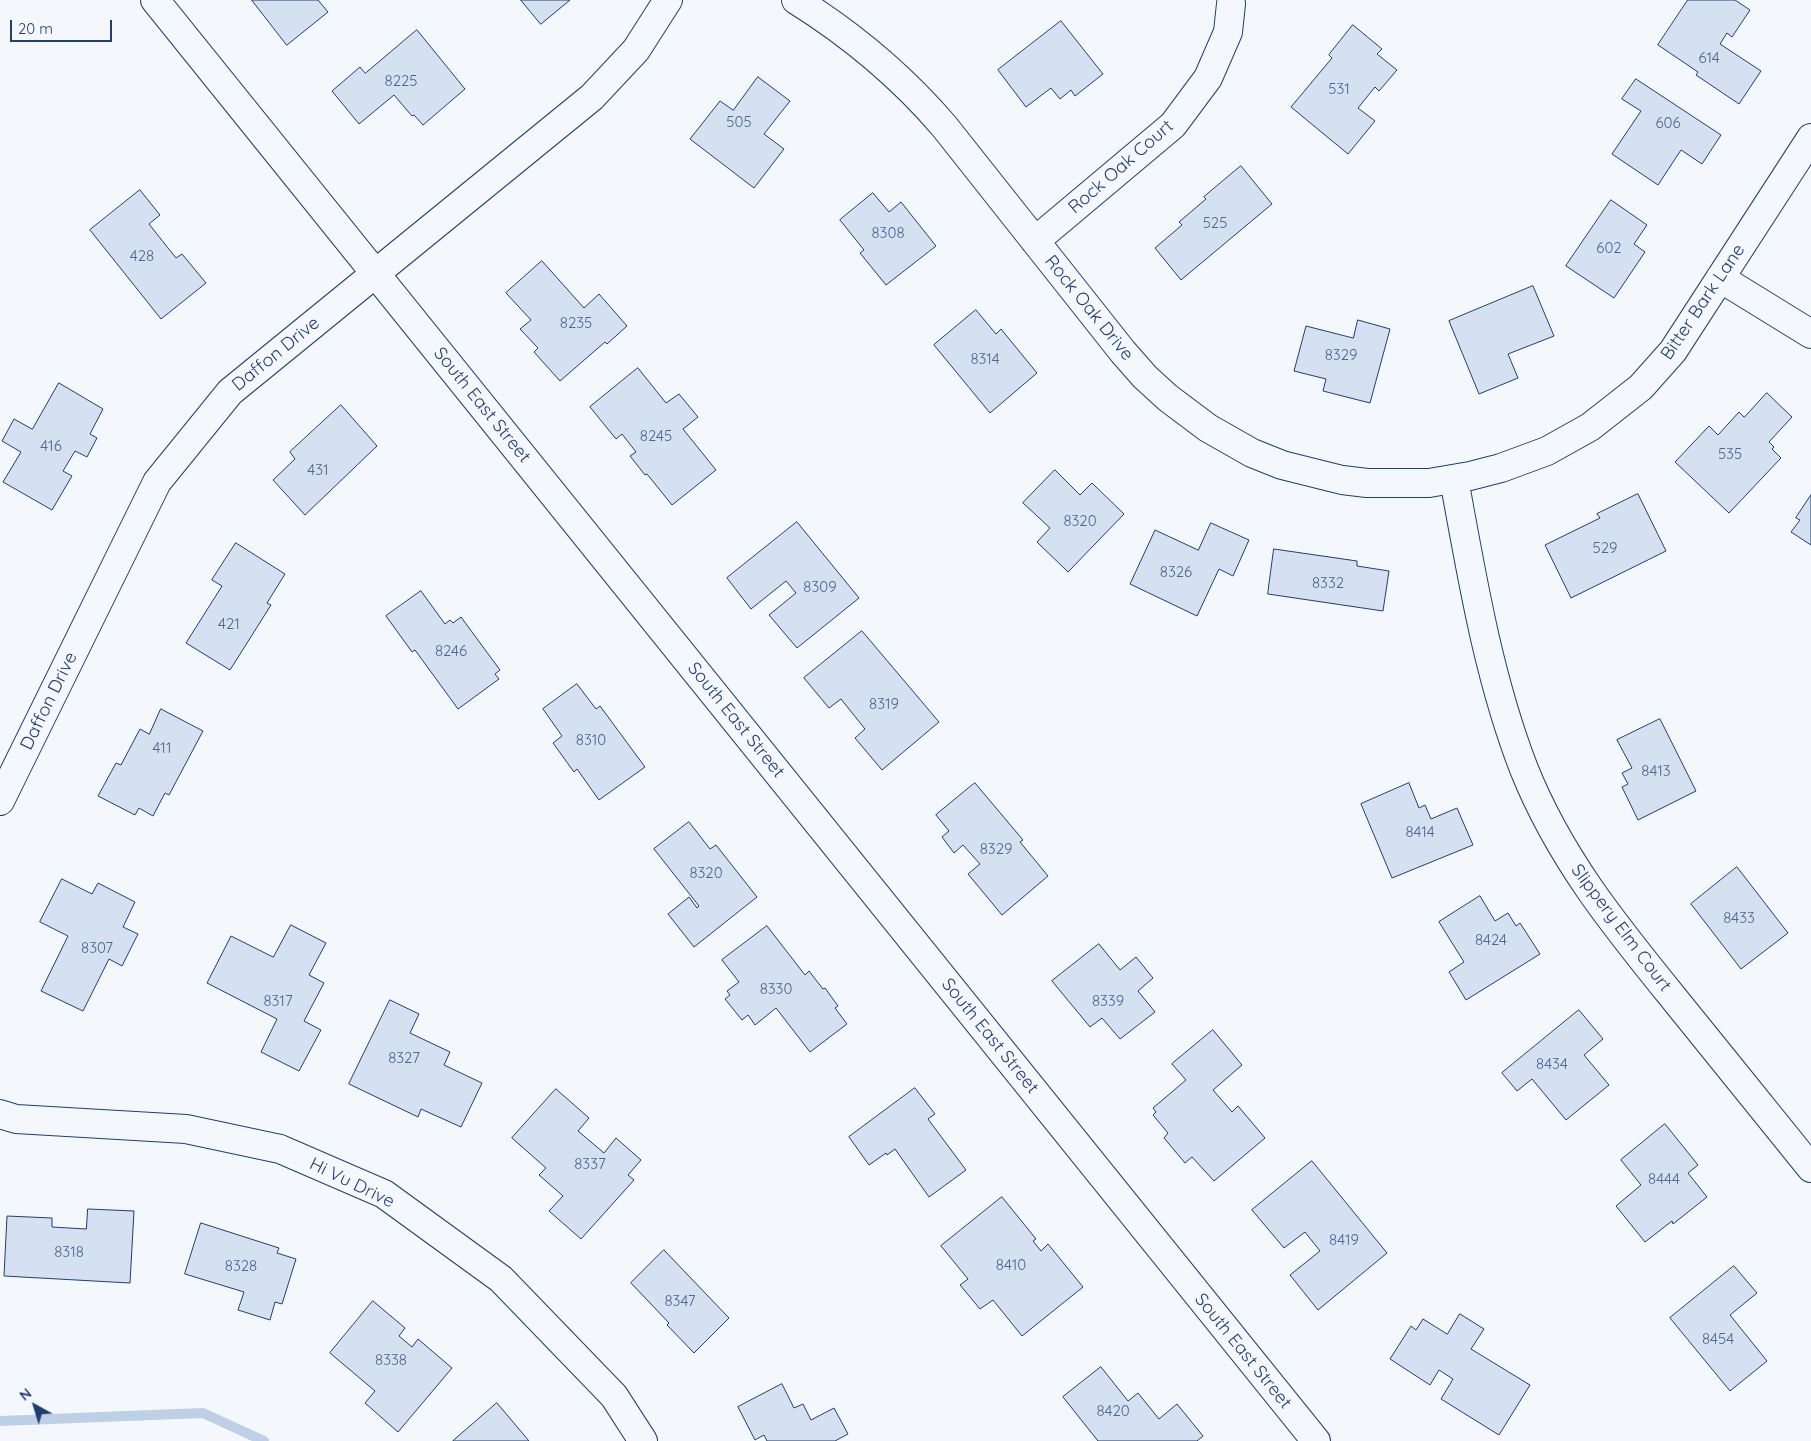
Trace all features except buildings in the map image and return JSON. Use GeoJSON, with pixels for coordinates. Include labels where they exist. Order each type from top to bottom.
{"type":"FeatureCollection","features":[{"type":"Feature","properties":{"kind":"street","name":"South East Street"},"geometry":{"type":"LineString","coordinates":[[155,0],[1316,1441]]}},
{"type":"Feature","properties":{"kind":"street","name":"Daffon Drive"},"geometry":{"type":"LineString","coordinates":[[0,801],[157,482],[230,392],[592,97],[636,50],[668,0]]}},
{"type":"Feature","properties":{"kind":"street","name":"Rock Oak Drive"},"geometry":{"type":"LineString","coordinates":[[796,0],[863,46],[887,66],[922,101],[944,126],[1123,352],[1145,377],[1182,410],[1222,437],[1252,453],[1282,465],[1342,480],[1367,483],[1454,480]]}},
{"type":"Feature","properties":{"kind":"street","name":"Rock Oak Court"},"geometry":{"type":"LineString","coordinates":[[1035,241],[1173,124],[1208,78],[1228,32],[1231,4]]}},
{"type":"Feature","properties":{"kind":"street","name":"Bitter Bark Lane"},"geometry":{"type":"LineString","coordinates":[[1454,480],[1501,468],[1548,451],[1590,427],[1641,387],[1673,351],[1811,138]]}},
{"type":"Feature","properties":{"kind":"street"},"geometry":{"type":"LineString","coordinates":[[1720,278],[1811,334]]}},
{"type":"Feature","properties":{"kind":"street","name":"Slippery Elm Court"},"geometry":{"type":"LineString","coordinates":[[1454,480],[1488,652],[1508,722],[1524,768],[1552,828],[1587,886],[1611,920],[1811,1168]]}},
{"type":"Feature","properties":{"kind":"street","name":"Hi Vu Drive"},"geometry":{"type":"LineString","coordinates":[[0,1114],[16,1119],[186,1129],[280,1149],[384,1194],[501,1279],[614,1396],[643,1441]]}},
{"type":"Feature","properties":{"kind":"waterway"},"geometry":{"type":"LineString","coordinates":[[0,1421],[203,1413],[264,1441]]}}]}
